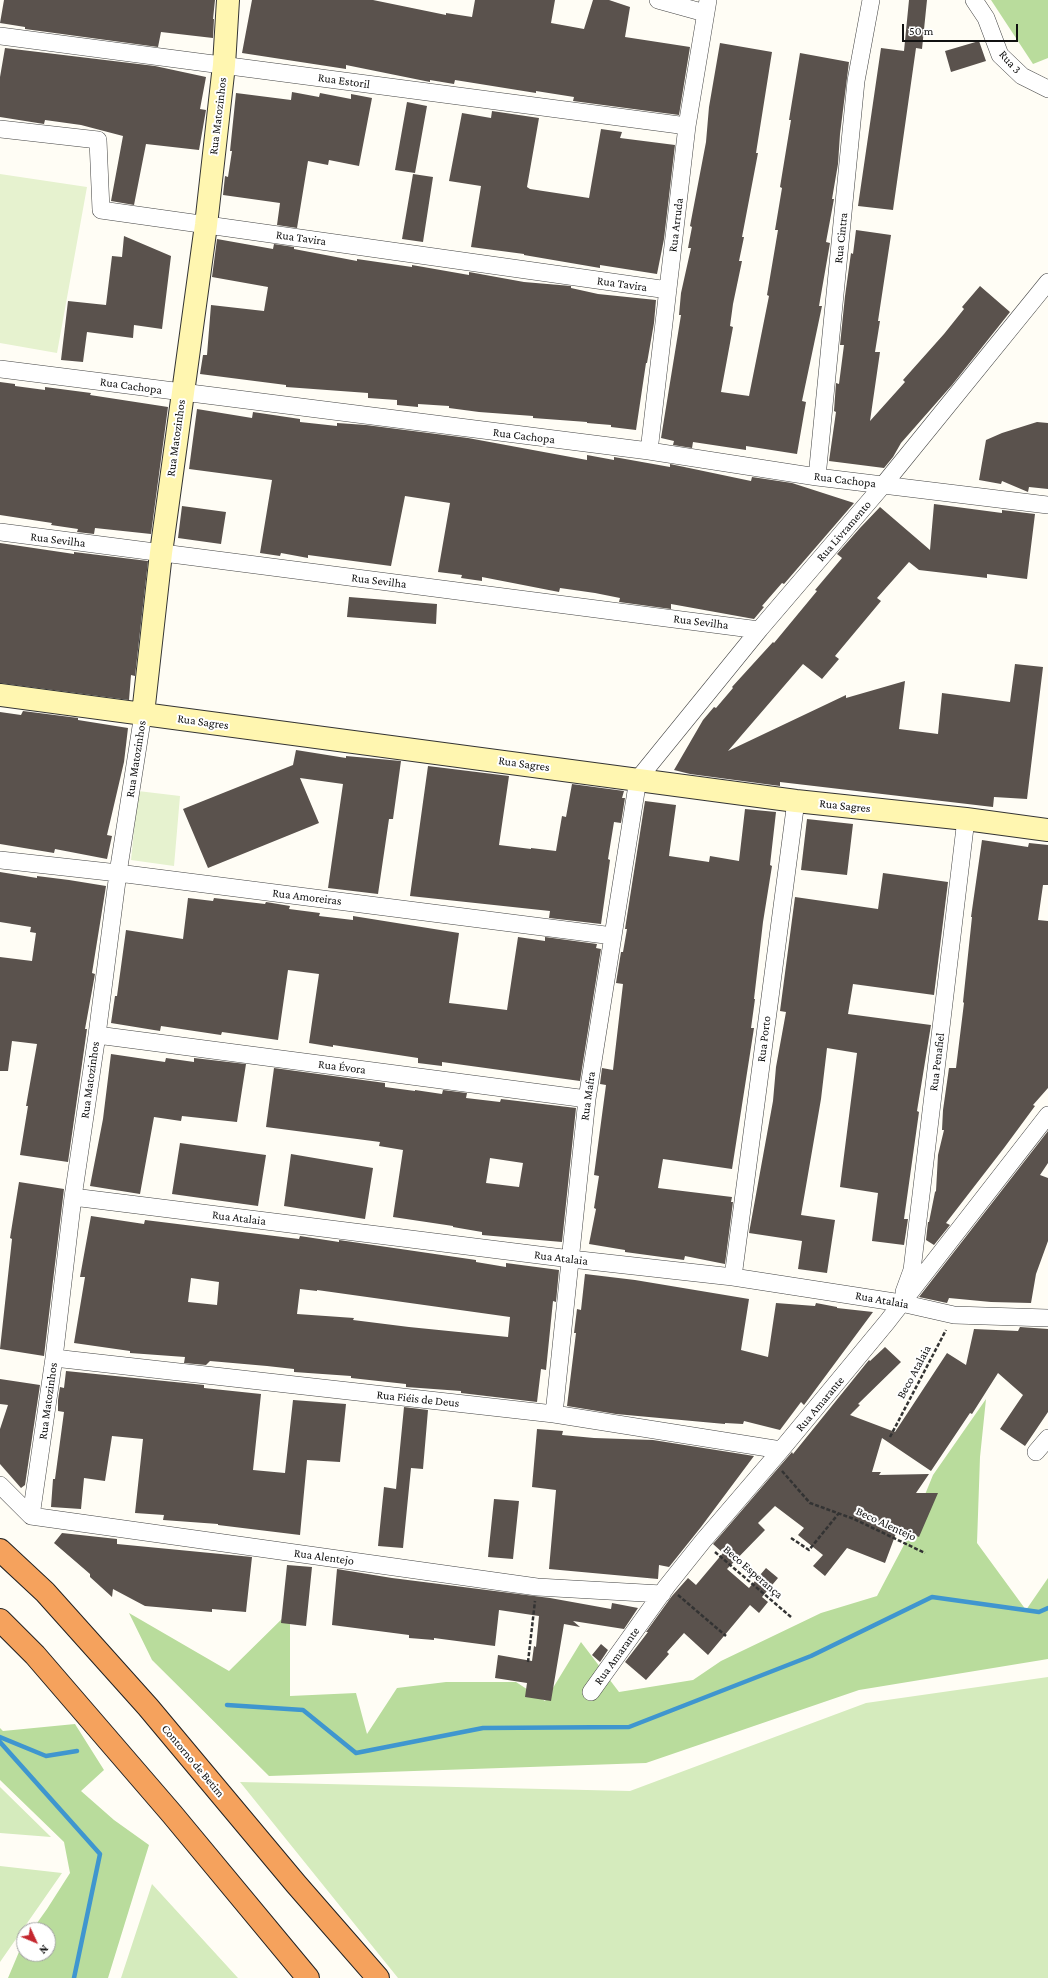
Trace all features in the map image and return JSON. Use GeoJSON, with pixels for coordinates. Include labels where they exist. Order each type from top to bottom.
{"type":"FeatureCollection","features":[{"type":"Feature","properties":{"kind":"highway","name":"Contorno de Betim"},"geometry":{"type":"LineString","coordinates":[[0,1550],[45,1592],[148,1707],[296,1884],[378,1978]]}},
{"type":"Feature","properties":{"kind":"highway"},"geometry":{"type":"LineString","coordinates":[[0,1620],[36,1655],[157,1796],[308,1978]]}},
{"type":"Feature","properties":{"kind":"street","name":"Rua Matozinhos"},"geometry":{"type":"LineString","coordinates":[[31,1516],[54,1358],[73,1197],[97,1035],[118,873],[143,714],[160,553],[206,225],[224,65],[228,0]]}},
{"type":"Feature","properties":{"kind":"street"},"geometry":{"type":"LineString","coordinates":[[658,0],[707,7]]}},
{"type":"Feature","properties":{"kind":"street","name":"Rua Cintra"},"geometry":{"type":"LineString","coordinates":[[817,477],[856,81],[871,0]]}},
{"type":"Feature","properties":{"kind":"street","name":"Rua 3"},"geometry":{"type":"LineString","coordinates":[[974,0],[986,18],[1000,55],[1022,76],[1048,90]]}},
{"type":"Feature","properties":{"kind":"street","name":"Rua Arruda"},"geometry":{"type":"LineString","coordinates":[[649,451],[688,126],[707,7]]}},
{"type":"Feature","properties":{"kind":"street","name":"Rua Estoril"},"geometry":{"type":"LineString","coordinates":[[0,36],[688,126]]}},
{"type":"Feature","properties":{"kind":"street","name":"Rua Tavira"},"geometry":{"type":"LineString","coordinates":[[0,129],[98,140],[101,210],[668,290]]}},
{"type":"Feature","properties":{"kind":"street","name":"Rua Livramento"},"geometry":{"type":"LineString","coordinates":[[638,779],[758,630],[884,484],[1048,282]]}},
{"type":"Feature","properties":{"kind":"street","name":"Rua Cachopa"},"geometry":{"type":"LineString","coordinates":[[0,369],[649,451],[817,477],[1048,505]]}},
{"type":"Feature","properties":{"kind":"street","name":"Rua Sevilha"},"geometry":{"type":"LineString","coordinates":[[0,532],[758,630]]}},
{"type":"Feature","properties":{"kind":"street","name":"Rua Sagres"},"geometry":{"type":"LineString","coordinates":[[0,695],[796,801],[966,819],[1048,830]]}},
{"type":"Feature","properties":{"kind":"street","name":"Rua Mafra"},"geometry":{"type":"LineString","coordinates":[[554,1414],[587,1099],[638,779]]}},
{"type":"Feature","properties":{"kind":"street","name":"Rua Porto"},"geometry":{"type":"LineString","coordinates":[[733,1277],[796,801]]}},
{"type":"Feature","properties":{"kind":"street","name":"Rua Penafiel"},"geometry":{"type":"LineString","coordinates":[[901,1303],[912,1270],[966,819]]}},
{"type":"Feature","properties":{"kind":"street","name":"Rua Amoreiras"},"geometry":{"type":"LineString","coordinates":[[0,860],[118,873],[613,936]]}},
{"type":"Feature","properties":{"kind":"street","name":"Rua Évora"},"geometry":{"type":"LineString","coordinates":[[97,1035],[587,1099]]}},
{"type":"Feature","properties":{"kind":"street","name":"Rua Amarante"},"geometry":{"type":"LineString","coordinates":[[591,1692],[664,1590],[702,1541],[777,1455],[887,1322],[1048,1115]]}},
{"type":"Feature","properties":{"kind":"street","name":"Rua Atalaia"},"geometry":{"type":"LineString","coordinates":[[73,1197],[571,1259],[733,1277],[901,1303],[954,1315],[1048,1318]]}},
{"type":"Feature","properties":{"kind":"street","name":"Rua Fiéis de Deus"},"geometry":{"type":"LineString","coordinates":[[54,1358],[554,1414],[777,1455]]}},
{"type":"Feature","properties":{"kind":"street"},"geometry":{"type":"LineString","coordinates":[[1036,1452],[1048,1438]]}},
{"type":"Feature","properties":{"kind":"street"},"geometry":{"type":"LineString","coordinates":[[0,1485],[31,1516]]}},
{"type":"Feature","properties":{"kind":"street","name":"Rua Alentejo"},"geometry":{"type":"LineString","coordinates":[[31,1516],[536,1587],[664,1590]]}},
{"type":"Feature","properties":{"kind":"path","name":"Beco Atalaia"},"geometry":{"type":"LineString","coordinates":[[890,1437],[954,1315]]}},
{"type":"Feature","properties":{"kind":"path","name":"Beco Alentejo"},"geometry":{"type":"LineString","coordinates":[[777,1455],[810,1502],[839,1513],[925,1553]]}},
{"type":"Feature","properties":{"kind":"path","name":"Beco Alentejo"},"geometry":{"type":"LineString","coordinates":[[791,1538],[809,1550],[839,1513]]}},
{"type":"Feature","properties":{"kind":"path","name":"Beco Esperança"},"geometry":{"type":"LineString","coordinates":[[702,1541],[791,1617]]}},
{"type":"Feature","properties":{"kind":"path"},"geometry":{"type":"LineString","coordinates":[[528,1662],[536,1587]]}},
{"type":"Feature","properties":{"kind":"path"},"geometry":{"type":"LineString","coordinates":[[664,1590],[726,1636]]}},
{"type":"Feature","properties":{"kind":"green space"},"geometry":{"type":"Polygon","coordinates":[[[991,0],[1048,0],[1048,58],[1033,64],[991,0]]]}},
{"type":"Feature","properties":{"kind":"green space"},"geometry":{"type":"Polygon","coordinates":[[[0,174],[87,187],[57,353],[0,343],[0,174]]]}},
{"type":"Feature","properties":{"kind":"green space"},"geometry":{"type":"Polygon","coordinates":[[[138,791],[180,796],[174,866],[131,860],[138,791]]]}},
{"type":"Feature","properties":{"kind":"green space"},"geometry":{"type":"Polygon","coordinates":[[[986,1399],[980,1457],[977,1543],[1026,1610],[1048,1578],[1048,1659],[859,1690],[646,1763],[269,1776],[152,1660],[129,1613],[229,1671],[290,1611],[290,1696],[356,1693],[367,1734],[397,1688],[446,1682],[516,1682],[545,1701],[581,1642],[619,1692],[693,1680],[721,1661],[821,1613],[877,1596],[906,1541],[933,1475],[986,1399]]]}},
{"type":"Feature","properties":{"kind":"green space"},"geometry":{"type":"Polygon","coordinates":[[[1048,1677],[1048,1978],[398,1978],[240,1782],[630,1791],[866,1703],[1048,1677]]]}},
{"type":"Feature","properties":{"kind":"green space"},"geometry":{"type":"Polygon","coordinates":[[[75,1724],[104,1770],[81,1791],[114,1820],[149,1845],[108,1978],[8,1978],[16,1959],[16,1962],[56,1962],[56,1922],[38,1922],[70,1873],[64,1842],[0,1780],[0,1728],[3,1731],[75,1724]]]}},
{"type":"Feature","properties":{"kind":"green space"},"geometry":{"type":"Polygon","coordinates":[[[0,1787],[51,1837],[0,1833],[0,1787]]]}},
{"type":"Feature","properties":{"kind":"green space"},"geometry":{"type":"Polygon","coordinates":[[[0,1866],[62,1873],[28,1922],[16,1922],[16,1939],[0,1962],[0,1866]]]}},
{"type":"Feature","properties":{"kind":"green space"},"geometry":{"type":"Polygon","coordinates":[[[152,1884],[238,1978],[121,1978],[152,1884]]]}},
{"type":"Feature","properties":{"kind":"building"},"geometry":{"type":"Polygon","coordinates":[[[4,0],[215,0],[213,38],[161,32],[158,47],[25,29],[25,27],[0,23],[4,0]]]}},
{"type":"Feature","properties":{"kind":"building"},"geometry":{"type":"Polygon","coordinates":[[[252,0],[373,0],[446,15],[446,13],[472,17],[475,0],[555,0],[551,23],[584,29],[593,0],[609,0],[630,7],[625,37],[690,47],[679,115],[573,101],[574,97],[536,91],[536,93],[455,80],[454,84],[430,80],[430,82],[346,65],[346,69],[242,53],[252,0]]]}},
{"type":"Feature","properties":{"kind":"building"},"geometry":{"type":"Polygon","coordinates":[[[909,0],[927,0],[922,49],[916,48],[893,210],[858,206],[881,48],[904,51],[909,0]]]}},
{"type":"Feature","properties":{"kind":"building"},"geometry":{"type":"Polygon","coordinates":[[[979,41],[986,61],[951,72],[945,51],[979,41]]]}},
{"type":"Feature","properties":{"kind":"building"},"geometry":{"type":"Polygon","coordinates":[[[720,43],[772,52],[756,153],[758,153],[742,237],[744,237],[739,261],[742,261],[730,326],[733,327],[721,392],[749,396],[769,296],[767,295],[778,230],[775,230],[782,188],[780,187],[800,53],[849,62],[840,134],[838,164],[832,199],[834,199],[826,242],[830,243],[819,306],[822,306],[802,401],[806,402],[797,454],[746,446],[746,450],[693,442],[692,448],[673,445],[674,441],[661,438],[681,315],[679,315],[681,293],[691,248],[688,248],[692,227],[690,226],[706,142],[709,107],[720,43]]]}},
{"type":"Feature","properties":{"kind":"building"},"geometry":{"type":"Polygon","coordinates":[[[5,48],[155,66],[206,77],[200,109],[206,110],[199,150],[146,144],[134,205],[111,201],[123,136],[81,125],[45,120],[44,124],[0,117],[0,77],[5,48]]]}},
{"type":"Feature","properties":{"kind":"building"},"geometry":{"type":"Polygon","coordinates":[[[292,92],[319,97],[320,93],[351,99],[351,94],[372,98],[359,166],[329,160],[328,165],[308,161],[297,228],[277,225],[280,203],[223,195],[225,176],[228,177],[232,151],[230,151],[236,93],[291,100],[292,92]]]}},
{"type":"Feature","properties":{"kind":"building"},"geometry":{"type":"Polygon","coordinates":[[[407,102],[427,106],[415,173],[395,170],[407,102]]]}},
{"type":"Feature","properties":{"kind":"building"},"geometry":{"type":"Polygon","coordinates":[[[492,111],[539,118],[527,187],[530,189],[589,198],[601,129],[622,132],[620,138],[675,145],[664,239],[657,274],[600,265],[600,268],[524,254],[471,247],[481,186],[449,181],[462,113],[491,118],[492,111]]]}},
{"type":"Feature","properties":{"kind":"building"},"geometry":{"type":"Polygon","coordinates":[[[413,174],[433,177],[423,242],[402,239],[413,174]]]}},
{"type":"Feature","properties":{"kind":"building"},"geometry":{"type":"Polygon","coordinates":[[[856,230],[891,235],[878,321],[880,321],[875,352],[880,352],[870,421],[905,382],[903,380],[944,334],[964,309],[962,307],[980,286],[1010,312],[952,385],[901,443],[893,457],[884,468],[829,461],[836,412],[834,411],[836,383],[839,384],[844,345],[840,345],[845,296],[856,230]]]}},
{"type":"Feature","properties":{"kind":"building"},"geometry":{"type":"Polygon","coordinates":[[[124,236],[171,256],[162,329],[134,325],[133,338],[87,332],[83,362],[61,360],[68,301],[106,305],[112,256],[122,257],[124,236]]]}},
{"type":"Feature","properties":{"kind":"building"},"geometry":{"type":"Polygon","coordinates":[[[217,239],[273,249],[274,244],[357,261],[357,259],[412,267],[412,265],[469,275],[469,272],[524,282],[571,286],[571,288],[598,294],[656,300],[654,323],[646,363],[636,430],[587,422],[479,412],[449,408],[449,406],[418,404],[418,407],[397,405],[397,400],[368,398],[368,393],[286,387],[286,385],[200,374],[203,355],[207,355],[211,305],[264,311],[268,287],[212,277],[217,239]]]}},
{"type":"Feature","properties":{"kind":"building"},"geometry":{"type":"Polygon","coordinates":[[[0,382],[15,384],[15,386],[45,390],[45,387],[91,393],[90,395],[168,407],[151,534],[95,528],[94,534],[77,532],[78,529],[51,525],[52,523],[0,515],[0,382]]]}},
{"type":"Feature","properties":{"kind":"building"},"geometry":{"type":"Polygon","coordinates":[[[197,409],[252,418],[253,412],[300,419],[300,422],[337,426],[337,423],[366,425],[468,438],[587,460],[587,455],[614,460],[614,457],[670,467],[670,464],[751,481],[752,477],[792,483],[854,503],[784,584],[782,583],[762,606],[764,607],[754,619],[671,604],[671,609],[619,602],[620,598],[595,593],[560,588],[559,592],[482,577],[482,581],[461,578],[462,575],[438,572],[450,503],[405,496],[391,566],[308,555],[308,558],[281,553],[280,556],[260,553],[272,480],[189,469],[197,409]]]}},
{"type":"Feature","properties":{"kind":"building"},"geometry":{"type":"Polygon","coordinates":[[[1037,422],[1048,423],[1048,489],[1029,487],[1028,492],[1002,481],[1001,484],[979,480],[986,440],[1002,433],[1037,422]]]}},
{"type":"Feature","properties":{"kind":"building"},"geometry":{"type":"Polygon","coordinates":[[[934,504],[1002,513],[1002,510],[1035,514],[1027,579],[987,574],[987,578],[919,570],[909,562],[877,598],[881,601],[835,656],[839,659],[822,679],[803,664],[728,751],[846,695],[846,698],[905,681],[899,729],[938,734],[942,693],[1010,702],[1015,664],[1043,667],[1027,799],[994,797],[993,807],[780,782],[780,786],[690,774],[674,770],[703,720],[714,707],[716,708],[733,688],[732,687],[773,642],[774,643],[842,558],[837,554],[880,507],[930,550],[934,504]]]}},
{"type":"Feature","properties":{"kind":"building"},"geometry":{"type":"Polygon","coordinates":[[[182,506],[226,512],[221,544],[178,538],[182,506]]]}},
{"type":"Feature","properties":{"kind":"building"},"geometry":{"type":"Polygon","coordinates":[[[0,543],[74,554],[74,552],[148,561],[135,676],[131,675],[129,700],[0,683],[0,543]]]}},
{"type":"Feature","properties":{"kind":"building"},"geometry":{"type":"Polygon","coordinates":[[[349,597],[437,604],[436,624],[347,617],[349,597]]]}},
{"type":"Feature","properties":{"kind":"building"},"geometry":{"type":"Polygon","coordinates":[[[23,711],[78,718],[78,720],[128,728],[124,762],[107,835],[112,836],[107,859],[55,849],[54,853],[0,844],[0,712],[21,715],[23,711]]]}},
{"type":"Feature","properties":{"kind":"building"},"geometry":{"type":"Polygon","coordinates":[[[296,750],[346,758],[346,756],[401,761],[393,819],[389,819],[378,894],[328,888],[343,784],[300,778],[319,823],[208,868],[183,809],[293,765],[296,750]]]}},
{"type":"Feature","properties":{"kind":"building"},"geometry":{"type":"Polygon","coordinates":[[[428,766],[509,776],[499,845],[556,851],[562,816],[566,817],[572,784],[624,791],[622,798],[625,798],[621,823],[614,822],[608,859],[610,860],[601,924],[549,918],[550,911],[410,896],[428,766]]]}},
{"type":"Feature","properties":{"kind":"building"},"geometry":{"type":"Polygon","coordinates":[[[645,801],[676,805],[669,856],[709,862],[710,856],[739,861],[745,809],[776,812],[770,865],[772,866],[763,922],[751,1028],[754,1028],[732,1169],[663,1159],[658,1188],[732,1197],[731,1202],[733,1202],[725,1264],[685,1256],[684,1260],[625,1252],[625,1250],[589,1244],[596,1209],[594,1208],[599,1176],[594,1175],[606,1085],[600,1084],[602,1068],[613,1070],[623,984],[616,983],[621,952],[623,952],[627,929],[625,929],[645,801]]]}},
{"type":"Feature","properties":{"kind":"building"},"geometry":{"type":"Polygon","coordinates":[[[807,819],[853,824],[847,875],[801,870],[807,819]]]}},
{"type":"Feature","properties":{"kind":"building"},"geometry":{"type":"Polygon","coordinates":[[[982,840],[1028,847],[1029,843],[1048,845],[1048,885],[1043,885],[1038,920],[1048,921],[1048,1088],[1033,1105],[1035,1106],[946,1223],[950,1225],[934,1245],[926,1240],[928,1222],[936,1191],[938,1155],[944,1130],[942,1130],[943,1110],[949,1068],[956,1068],[964,1003],[971,917],[982,840]]]}},
{"type":"Feature","properties":{"kind":"building"},"geometry":{"type":"Polygon","coordinates":[[[0,872],[106,886],[92,973],[95,974],[85,1029],[87,1029],[68,1162],[20,1155],[28,1106],[26,1106],[37,1044],[12,1041],[8,1071],[0,1071],[0,957],[32,961],[36,933],[30,932],[31,927],[0,922],[0,872]]]}},
{"type":"Feature","properties":{"kind":"building"},"geometry":{"type":"Polygon","coordinates":[[[883,873],[948,882],[934,995],[853,984],[848,1014],[931,1025],[917,1111],[919,1112],[904,1219],[908,1219],[904,1245],[872,1241],[878,1193],[840,1187],[857,1053],[827,1048],[821,1099],[801,1215],[835,1220],[827,1273],[798,1269],[802,1241],[749,1233],[773,1101],[776,1067],[786,1012],[780,1011],[795,897],[878,909],[883,873]]]}},
{"type":"Feature","properties":{"kind":"building"},"geometry":{"type":"Polygon","coordinates":[[[188,898],[213,901],[214,898],[265,904],[266,902],[290,906],[289,909],[320,913],[319,916],[353,920],[353,916],[459,933],[449,1003],[507,1010],[518,937],[545,941],[545,937],[597,944],[596,948],[601,949],[580,1081],[442,1062],[442,1066],[418,1063],[418,1058],[333,1045],[333,1047],[309,1043],[319,974],[288,970],[278,1040],[222,1032],[221,1035],[161,1026],[160,1031],[111,1023],[115,996],[117,996],[126,930],[183,939],[188,898]]]}},
{"type":"Feature","properties":{"kind":"building"},"geometry":{"type":"Polygon","coordinates":[[[111,1054],[165,1062],[166,1058],[194,1062],[194,1058],[246,1064],[237,1122],[182,1116],[181,1121],[154,1117],[140,1194],[90,1186],[103,1119],[111,1054]]]}},
{"type":"Feature","properties":{"kind":"building"},"geometry":{"type":"Polygon","coordinates":[[[274,1068],[385,1083],[385,1087],[415,1091],[442,1094],[443,1090],[467,1093],[466,1098],[500,1102],[501,1099],[576,1108],[562,1242],[482,1235],[482,1232],[453,1226],[393,1217],[403,1150],[379,1146],[380,1142],[266,1127],[274,1068]],[[490,1158],[486,1183],[519,1187],[523,1163],[490,1158]]]}},
{"type":"Feature","properties":{"kind":"building"},"geometry":{"type":"Polygon","coordinates":[[[1048,1131],[1048,1163],[1040,1175],[1048,1178],[1048,1241],[1036,1274],[1031,1303],[991,1302],[949,1298],[947,1303],[919,1297],[1048,1131]]]}},
{"type":"Feature","properties":{"kind":"building"},"geometry":{"type":"Polygon","coordinates":[[[180,1143],[266,1155],[258,1206],[172,1194],[180,1143]]]}},
{"type":"Feature","properties":{"kind":"building"},"geometry":{"type":"Polygon","coordinates":[[[291,1154],[373,1168],[365,1219],[284,1206],[291,1154]]]}},
{"type":"Feature","properties":{"kind":"building"},"geometry":{"type":"Polygon","coordinates":[[[19,1182],[64,1189],[44,1356],[0,1349],[12,1239],[10,1238],[19,1182]]]}},
{"type":"Feature","properties":{"kind":"building"},"geometry":{"type":"Polygon","coordinates":[[[91,1216],[144,1224],[145,1220],[299,1239],[300,1236],[339,1242],[339,1240],[476,1260],[476,1262],[506,1267],[506,1263],[559,1270],[556,1302],[553,1301],[546,1370],[541,1369],[537,1402],[461,1393],[461,1391],[406,1387],[406,1384],[351,1378],[351,1376],[294,1372],[294,1369],[267,1366],[210,1361],[206,1365],[184,1363],[185,1357],[130,1353],[130,1351],[74,1343],[85,1277],[80,1277],[91,1216]],[[191,1278],[188,1302],[217,1305],[219,1282],[191,1278]],[[300,1289],[297,1314],[354,1318],[353,1320],[508,1337],[510,1317],[317,1290],[300,1289]]]}},
{"type":"Feature","properties":{"kind":"building"},"geometry":{"type":"Polygon","coordinates":[[[585,1274],[635,1280],[749,1299],[741,1350],[768,1357],[776,1303],[815,1306],[816,1303],[837,1308],[873,1312],[804,1405],[801,1402],[780,1430],[744,1421],[743,1424],[725,1424],[616,1414],[567,1406],[576,1333],[574,1333],[577,1309],[581,1310],[585,1274]]]}},
{"type":"Feature","properties":{"kind":"building"},"geometry":{"type":"Polygon","coordinates":[[[1020,1327],[1048,1329],[1048,1412],[1025,1446],[1000,1429],[1023,1395],[998,1373],[972,1414],[970,1413],[931,1471],[882,1438],[872,1472],[881,1472],[879,1475],[929,1474],[916,1493],[938,1493],[919,1537],[898,1528],[885,1563],[847,1548],[825,1576],[813,1566],[823,1555],[798,1535],[804,1528],[775,1506],[758,1523],[765,1530],[727,1569],[749,1588],[766,1568],[778,1578],[762,1597],[768,1602],[759,1613],[750,1605],[708,1655],[684,1633],[667,1652],[669,1654],[646,1680],[625,1662],[648,1632],[646,1632],[672,1596],[688,1578],[696,1585],[723,1553],[713,1544],[792,1452],[793,1454],[869,1360],[870,1361],[885,1347],[901,1362],[858,1404],[860,1405],[850,1415],[895,1432],[947,1353],[966,1365],[974,1329],[1018,1331],[1020,1327]]]}},
{"type":"Feature","properties":{"kind":"building"},"geometry":{"type":"Polygon","coordinates":[[[66,1371],[204,1385],[204,1388],[261,1394],[253,1470],[285,1473],[293,1400],[346,1404],[340,1462],[307,1460],[300,1535],[218,1524],[163,1520],[164,1515],[135,1513],[143,1439],[112,1436],[105,1481],[84,1478],[81,1509],[51,1507],[53,1479],[55,1479],[64,1412],[58,1411],[58,1400],[60,1387],[64,1388],[66,1371]]]}},
{"type":"Feature","properties":{"kind":"building"},"geometry":{"type":"Polygon","coordinates":[[[0,1379],[40,1385],[25,1485],[21,1488],[0,1464],[0,1429],[8,1405],[0,1404],[0,1379]]]}},
{"type":"Feature","properties":{"kind":"building"},"geometry":{"type":"Polygon","coordinates":[[[404,1407],[428,1410],[423,1469],[411,1468],[403,1548],[378,1546],[384,1487],[396,1489],[404,1407]]]}},
{"type":"Feature","properties":{"kind":"building"},"geometry":{"type":"Polygon","coordinates":[[[537,1429],[563,1431],[562,1435],[594,1438],[653,1440],[754,1456],[669,1567],[659,1565],[658,1579],[549,1569],[556,1490],[532,1487],[537,1429]]]}},
{"type":"Feature","properties":{"kind":"building"},"geometry":{"type":"Polygon","coordinates":[[[494,1499],[519,1501],[513,1559],[488,1557],[494,1499]]]}},
{"type":"Feature","properties":{"kind":"building"},"geometry":{"type":"Polygon","coordinates":[[[62,1533],[117,1539],[117,1544],[252,1557],[246,1612],[212,1609],[212,1612],[145,1606],[113,1589],[112,1597],[90,1577],[90,1574],[54,1543],[62,1533]]]}},
{"type":"Feature","properties":{"kind":"building"},"geometry":{"type":"Polygon","coordinates":[[[287,1565],[312,1567],[306,1626],[281,1623],[287,1565]]]}},
{"type":"Feature","properties":{"kind":"building"},"geometry":{"type":"Polygon","coordinates":[[[337,1569],[392,1578],[550,1598],[611,1609],[612,1603],[638,1608],[624,1629],[573,1621],[580,1627],[564,1624],[551,1701],[525,1697],[527,1683],[495,1678],[498,1655],[532,1661],[534,1646],[536,1647],[539,1616],[499,1610],[495,1646],[434,1638],[434,1640],[409,1638],[409,1635],[332,1625],[337,1569]]]}},
{"type":"Feature","properties":{"kind":"building"},"geometry":{"type":"Polygon","coordinates":[[[601,1644],[608,1650],[600,1662],[592,1655],[601,1644]]]}},
{"type":"Feature","properties":{"kind":"waterway"},"geometry":{"type":"LineString","coordinates":[[227,1705],[303,1710],[356,1753],[483,1728],[629,1727],[811,1656],[932,1597],[1039,1612],[1048,1608]]}},
{"type":"Feature","properties":{"kind":"waterway"},"geometry":{"type":"LineString","coordinates":[[0,1737],[46,1756],[77,1751]]}},
{"type":"Feature","properties":{"kind":"waterway"},"geometry":{"type":"LineString","coordinates":[[0,1742],[100,1854],[74,1978]]}}]}
